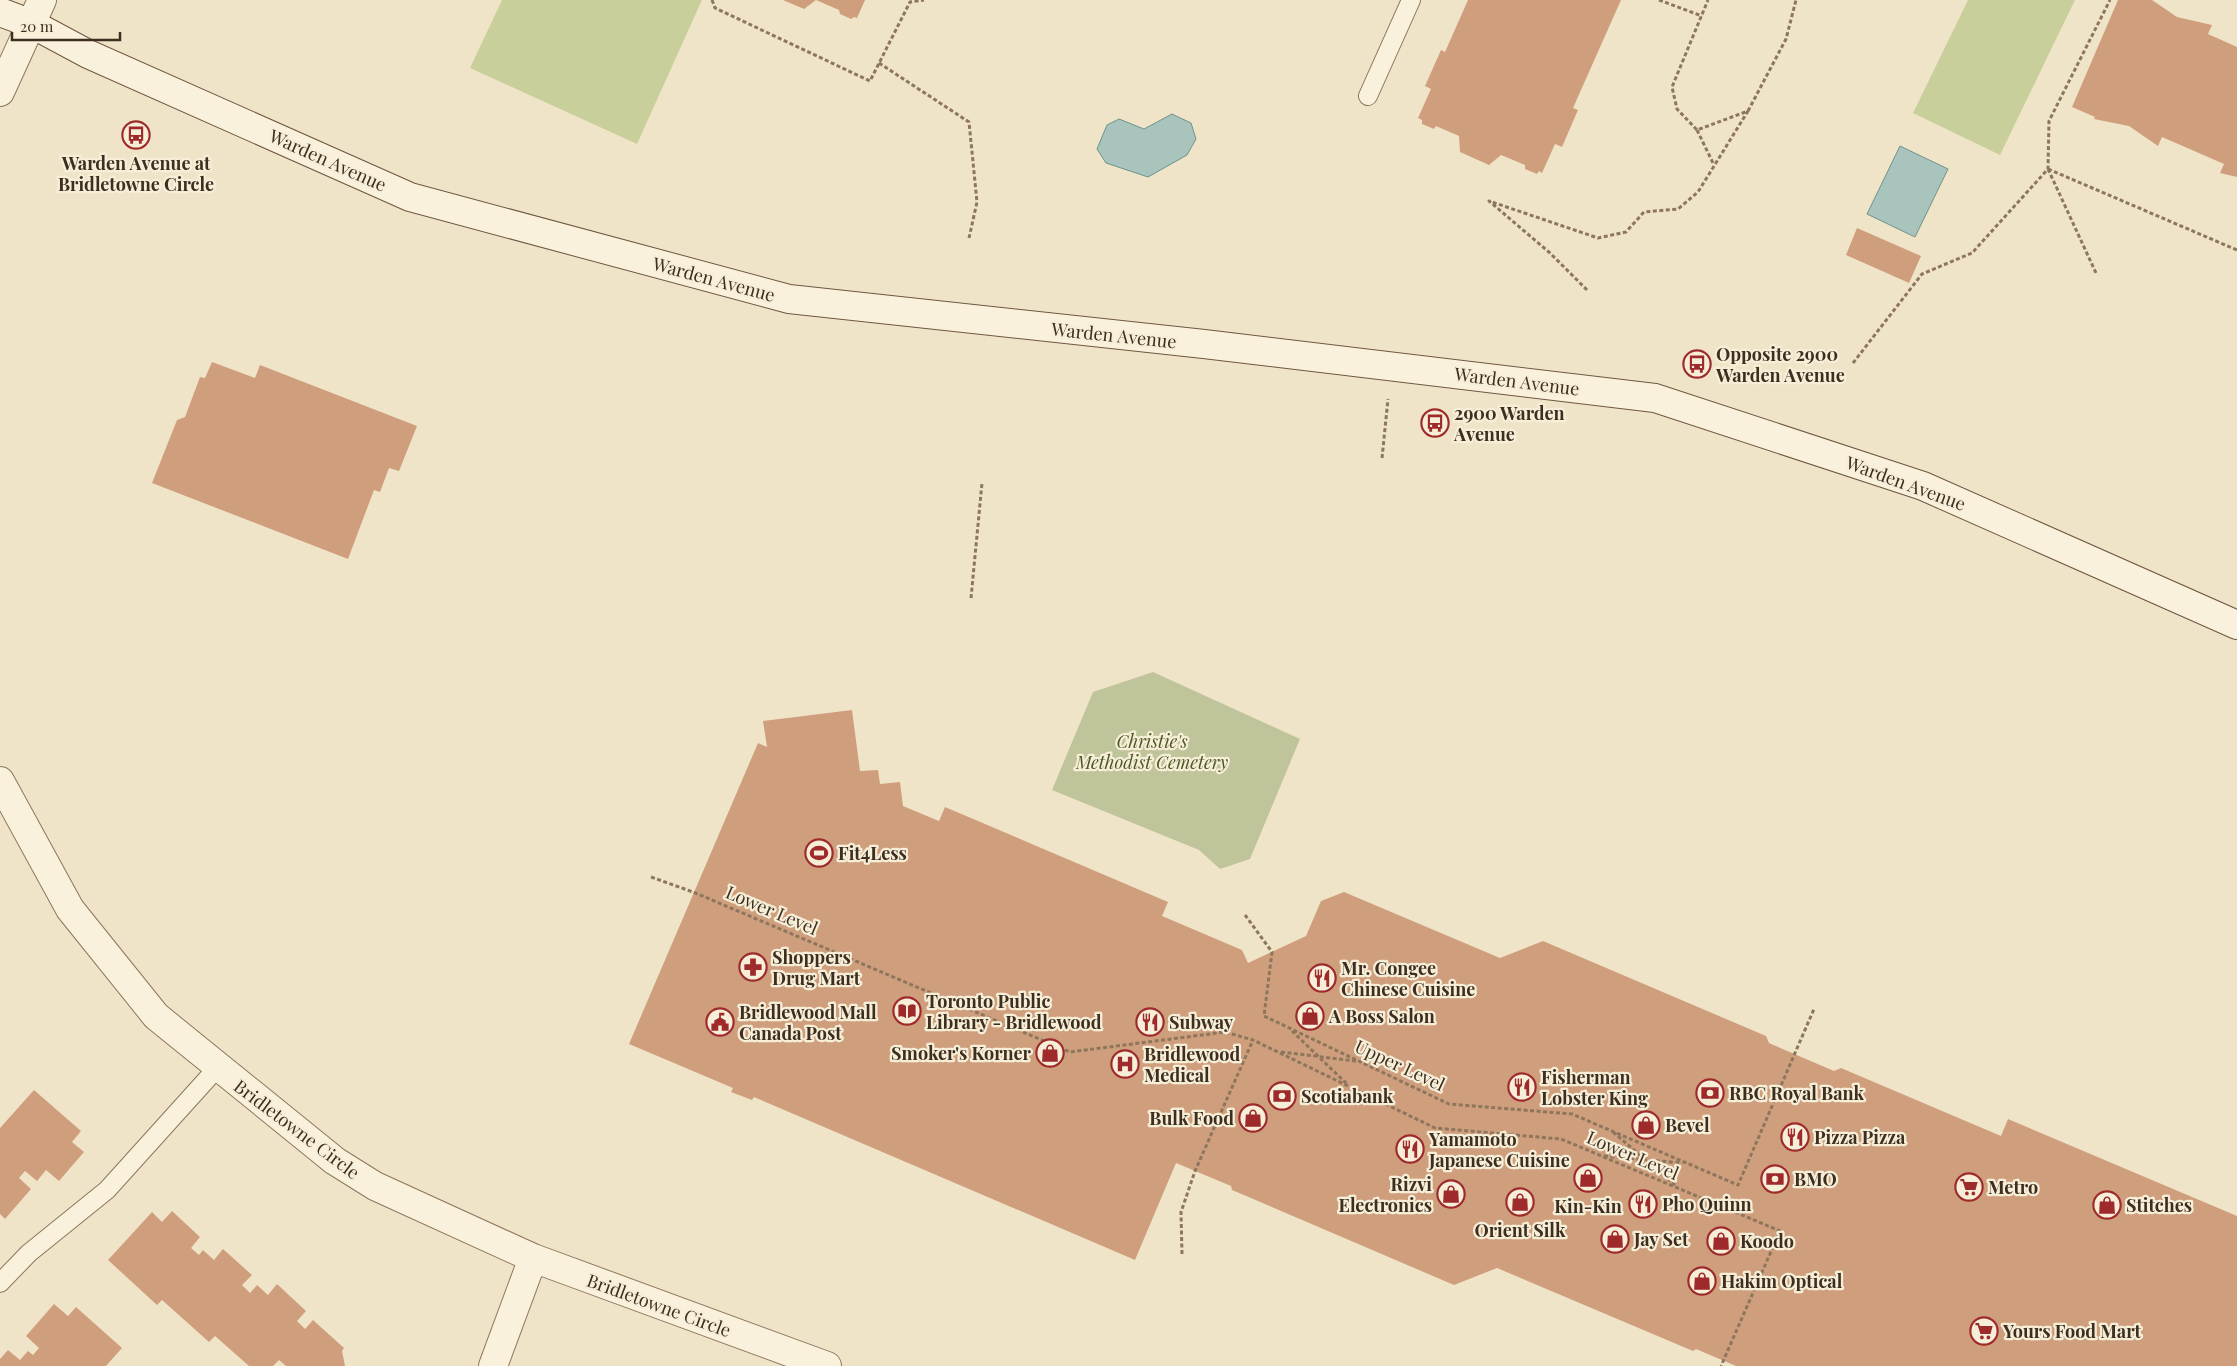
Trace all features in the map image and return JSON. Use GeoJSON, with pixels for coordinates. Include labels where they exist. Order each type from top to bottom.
{"type":"FeatureCollection","features":[{"type":"Feature","properties":{"kind":"main road","name":"Warden Avenue"},"geometry":{"type":"LineString","coordinates":[[0,12],[37,12],[88,54],[410,196],[789,299],[1391,366],[1655,398],[1923,486],[2237,625]]}},
{"type":"Feature","properties":{"kind":"main road"},"geometry":{"type":"LineString","coordinates":[[0,92],[37,12]]}},
{"type":"Feature","properties":{"kind":"main road","name":"Bridletowne Circle"},"geometry":{"type":"LineString","coordinates":[[0,782],[70,908],[156,1016],[335,1161],[374,1186],[533,1258],[827,1366]]}},
{"type":"Feature","properties":{"kind":"main road"},"geometry":{"type":"LineString","coordinates":[[493,1366],[533,1258]]}},
{"type":"Feature","properties":{"kind":"lane"},"geometry":{"type":"LineString","coordinates":[[1368,96],[1411,0]]}},
{"type":"Feature","properties":{"kind":"lane"},"geometry":{"type":"LineString","coordinates":[[0,1283],[30,1253],[108,1190],[218,1067]]}},
{"type":"Feature","properties":{"kind":"path"},"geometry":{"type":"LineString","coordinates":[[712,0],[715,8],[870,81],[910,1],[924,0]]}},
{"type":"Feature","properties":{"kind":"path"},"geometry":{"type":"LineString","coordinates":[[1658,0],[1702,16]]}},
{"type":"Feature","properties":{"kind":"path"},"geometry":{"type":"LineString","coordinates":[[1708,0],[1672,87],[1678,109],[1697,130],[1714,165]]}},
{"type":"Feature","properties":{"kind":"path"},"geometry":{"type":"LineString","coordinates":[[1587,290],[1550,253],[1489,201],[1598,238],[1626,232],[1644,212],[1678,209],[1698,192],[1748,111],[1786,39],[1796,0]]}},
{"type":"Feature","properties":{"kind":"path"},"geometry":{"type":"LineString","coordinates":[[2096,273],[2048,168],[2049,121],[2110,0]]}},
{"type":"Feature","properties":{"kind":"path"},"geometry":{"type":"LineString","coordinates":[[879,63],[969,122],[978,202],[969,238]]}},
{"type":"Feature","properties":{"kind":"path"},"geometry":{"type":"LineString","coordinates":[[1697,130],[1748,111]]}},
{"type":"Feature","properties":{"kind":"path"},"geometry":{"type":"LineString","coordinates":[[2048,168],[2237,250]]}},
{"type":"Feature","properties":{"kind":"path"},"geometry":{"type":"LineString","coordinates":[[1853,363],[1922,274],[1972,253],[2048,168]]}},
{"type":"Feature","properties":{"kind":"path"},"geometry":{"type":"LineString","coordinates":[[1382,458],[1391,366]]}},
{"type":"Feature","properties":{"kind":"path"},"geometry":{"type":"LineString","coordinates":[[971,598],[982,483]]}},
{"type":"Feature","properties":{"kind":"path","name":"Lower Level"},"geometry":{"type":"LineString","coordinates":[[651,877],[693,892],[1070,1052],[1225,1032],[1253,1040],[1434,1128],[1561,1139],[1780,1231],[1721,1366]]}},
{"type":"Feature","properties":{"kind":"path","name":"Upper Level"},"geometry":{"type":"LineString","coordinates":[[1245,915],[1272,952],[1264,1016],[1448,1104],[1572,1114],[1738,1185],[1814,1009]]}},
{"type":"Feature","properties":{"kind":"path"},"geometry":{"type":"LineString","coordinates":[[1290,1029],[1350,1087]]}},
{"type":"Feature","properties":{"kind":"path"},"geometry":{"type":"LineString","coordinates":[[1182,1254],[1181,1212],[1195,1171],[1253,1040]]}},
{"type":"Feature","properties":{"kind":"path"},"geometry":{"type":"LineString","coordinates":[[1277,1052],[1360,1062]]}},
{"type":"Feature","properties":{"kind":"path"},"geometry":{"type":"LineString","coordinates":[[1611,1130],[1677,1188]]}},
{"type":"Feature","properties":{"kind":"path"},"geometry":{"type":"LineString","coordinates":[[1601,1156],[1686,1163]]}},
{"type":"Feature","properties":{"kind":"green space"},"geometry":{"type":"Polygon","coordinates":[[[502,0],[702,0],[637,144],[470,68],[502,0]]]}},
{"type":"Feature","properties":{"kind":"green space"},"geometry":{"type":"Polygon","coordinates":[[[1968,0],[2075,0],[2000,155],[1913,113],[1968,0]]]}},
{"type":"Feature","properties":{"kind":"green space","name":"Christie's Methodist Cemetery"},"geometry":{"type":"Polygon","coordinates":[[[1153,672],[1300,739],[1250,859],[1220,869],[1199,850],[1052,790],[1093,692],[1153,672]]]}},
{"type":"Feature","properties":{"kind":"water"},"geometry":{"type":"Polygon","coordinates":[[[1172,114],[1191,123],[1196,139],[1187,155],[1148,177],[1106,163],[1097,149],[1107,125],[1119,119],[1144,129],[1172,114]]]}},
{"type":"Feature","properties":{"kind":"water"},"geometry":{"type":"Polygon","coordinates":[[[1900,146],[1948,169],[1915,237],[1867,214],[1900,146]]]}},
{"type":"Feature","properties":{"kind":"building"},"geometry":{"type":"Polygon","coordinates":[[[783,0],[816,0],[804,9],[783,0]]]}},
{"type":"Feature","properties":{"kind":"building"},"geometry":{"type":"Polygon","coordinates":[[[816,0],[865,0],[857,18],[851,19],[840,14],[839,10],[816,0]]]}},
{"type":"Feature","properties":{"kind":"building"},"geometry":{"type":"Polygon","coordinates":[[[1468,0],[1621,0],[1573,108],[1578,110],[1562,147],[1555,144],[1542,173],[1539,171],[1537,174],[1525,169],[1525,165],[1501,155],[1489,165],[1460,152],[1459,136],[1436,126],[1434,129],[1422,124],[1422,120],[1418,118],[1431,89],[1425,86],[1441,50],[1445,52],[1468,0]]]}},
{"type":"Feature","properties":{"kind":"building"},"geometry":{"type":"Polygon","coordinates":[[[2118,0],[2152,0],[2177,17],[2212,25],[2208,34],[2237,47],[2237,177],[2220,173],[2224,164],[2162,137],[2158,146],[2129,126],[2094,119],[2095,117],[2072,107],[2118,0]]]}},
{"type":"Feature","properties":{"kind":"building"},"geometry":{"type":"Polygon","coordinates":[[[1857,228],[1921,256],[1909,283],[1846,255],[1857,228]]]}},
{"type":"Feature","properties":{"kind":"building"},"geometry":{"type":"Polygon","coordinates":[[[212,362],[255,378],[260,365],[417,426],[399,471],[389,468],[380,492],[374,490],[348,559],[152,483],[177,420],[185,417],[200,377],[205,378],[212,362]]]}},
{"type":"Feature","properties":{"kind":"building"},"geometry":{"type":"Polygon","coordinates":[[[852,710],[860,771],[878,770],[880,784],[900,782],[903,806],[939,821],[945,807],[1168,902],[1162,916],[1242,950],[1248,963],[1306,936],[1321,901],[1344,892],[1500,958],[1543,941],[1766,1036],[1769,1043],[1834,1071],[1841,1068],[2001,1136],[2008,1119],[2237,1216],[2237,1366],[1736,1366],[1696,1349],[1693,1351],[1497,1268],[1454,1285],[1232,1190],[1231,1186],[1176,1163],[1135,1260],[754,1097],[752,1100],[731,1092],[733,1088],[629,1044],[758,743],[767,747],[763,721],[852,710]]]}},
{"type":"Feature","properties":{"kind":"building"},"geometry":{"type":"Polygon","coordinates":[[[34,1090],[81,1131],[72,1142],[84,1152],[59,1181],[46,1170],[37,1181],[25,1171],[19,1178],[31,1189],[5,1219],[0,1214],[0,1128],[34,1090]]]}},
{"type":"Feature","properties":{"kind":"building"},"geometry":{"type":"Polygon","coordinates":[[[172,1211],[200,1237],[191,1248],[199,1255],[203,1250],[214,1260],[223,1249],[252,1275],[242,1285],[250,1293],[257,1285],[268,1295],[277,1284],[306,1311],[297,1321],[305,1329],[313,1320],[344,1348],[342,1351],[345,1366],[286,1366],[279,1360],[273,1366],[249,1366],[215,1336],[209,1342],[162,1300],[157,1305],[108,1260],[152,1212],[162,1222],[172,1211]]]}},
{"type":"Feature","properties":{"kind":"building"},"geometry":{"type":"Polygon","coordinates":[[[54,1304],[68,1316],[76,1307],[122,1348],[106,1366],[0,1366],[0,1359],[8,1350],[20,1360],[28,1351],[33,1355],[39,1348],[26,1336],[54,1304]]]}},
{"type":"Feature","properties":{"kind":"place","name":"Warden Avenue at Bridletowne Circle"},"geometry":{"type":"Point","coordinates":[136,135]}},
{"type":"Feature","properties":{"kind":"place","name":"Opposite 2900 Warden Avenue"},"geometry":{"type":"Point","coordinates":[1697,364]}},
{"type":"Feature","properties":{"kind":"place","name":"2900 Warden Avenue"},"geometry":{"type":"Point","coordinates":[1435,423]}},
{"type":"Feature","properties":{"kind":"place","name":"Fit4Less"},"geometry":{"type":"Point","coordinates":[819,853]}},
{"type":"Feature","properties":{"kind":"place","name":"Shoppers Drug Mart"},"geometry":{"type":"Point","coordinates":[753,967]}},
{"type":"Feature","properties":{"kind":"place","name":"Mr. Congee Chinese Cuisine"},"geometry":{"type":"Point","coordinates":[1322,978]}},
{"type":"Feature","properties":{"kind":"place","name":"Toronto Public Library - Bridlewood"},"geometry":{"type":"Point","coordinates":[907,1011]}},
{"type":"Feature","properties":{"kind":"place","name":"A Boss Salon"},"geometry":{"type":"Point","coordinates":[1310,1016]}},
{"type":"Feature","properties":{"kind":"place","name":"Bridlewood Mall Canada Post"},"geometry":{"type":"Point","coordinates":[720,1022]}},
{"type":"Feature","properties":{"kind":"place","name":"Subway"},"geometry":{"type":"Point","coordinates":[1150,1022]}},
{"type":"Feature","properties":{"kind":"place","name":"Smoker's Korner"},"geometry":{"type":"Point","coordinates":[1050,1053]}},
{"type":"Feature","properties":{"kind":"place","name":"Bridlewood Medical"},"geometry":{"type":"Point","coordinates":[1125,1064]}},
{"type":"Feature","properties":{"kind":"place","name":"Fisherman Lobster King"},"geometry":{"type":"Point","coordinates":[1522,1087]}},
{"type":"Feature","properties":{"kind":"place","name":"RBC Royal Bank"},"geometry":{"type":"Point","coordinates":[1710,1093]}},
{"type":"Feature","properties":{"kind":"place","name":"Scotiabank"},"geometry":{"type":"Point","coordinates":[1282,1096]}},
{"type":"Feature","properties":{"kind":"place","name":"Bulk Food"},"geometry":{"type":"Point","coordinates":[1253,1118]}},
{"type":"Feature","properties":{"kind":"place","name":"Bevel"},"geometry":{"type":"Point","coordinates":[1646,1125]}},
{"type":"Feature","properties":{"kind":"place","name":"Pizza Pizza"},"geometry":{"type":"Point","coordinates":[1795,1137]}},
{"type":"Feature","properties":{"kind":"place","name":"Yamamoto Japanese Cuisine"},"geometry":{"type":"Point","coordinates":[1410,1149]}},
{"type":"Feature","properties":{"kind":"place","name":"Kin-Kin"},"geometry":{"type":"Point","coordinates":[1588,1178]}},
{"type":"Feature","properties":{"kind":"place","name":"BMO"},"geometry":{"type":"Point","coordinates":[1775,1179]}},
{"type":"Feature","properties":{"kind":"place","name":"Metro"},"geometry":{"type":"Point","coordinates":[1969,1187]}},
{"type":"Feature","properties":{"kind":"place","name":"Rizvi Electronics"},"geometry":{"type":"Point","coordinates":[1451,1194]}},
{"type":"Feature","properties":{"kind":"place","name":"Orient Silk"},"geometry":{"type":"Point","coordinates":[1520,1202]}},
{"type":"Feature","properties":{"kind":"place","name":"Pho Quinn"},"geometry":{"type":"Point","coordinates":[1643,1204]}},
{"type":"Feature","properties":{"kind":"place","name":"Stitches"},"geometry":{"type":"Point","coordinates":[2107,1205]}},
{"type":"Feature","properties":{"kind":"place","name":"Jay Set"},"geometry":{"type":"Point","coordinates":[1615,1239]}},
{"type":"Feature","properties":{"kind":"place","name":"Koodo"},"geometry":{"type":"Point","coordinates":[1721,1241]}},
{"type":"Feature","properties":{"kind":"place","name":"Hakim Optical"},"geometry":{"type":"Point","coordinates":[1702,1281]}},
{"type":"Feature","properties":{"kind":"place","name":"Yours Food Mart"},"geometry":{"type":"Point","coordinates":[1984,1331]}}]}
